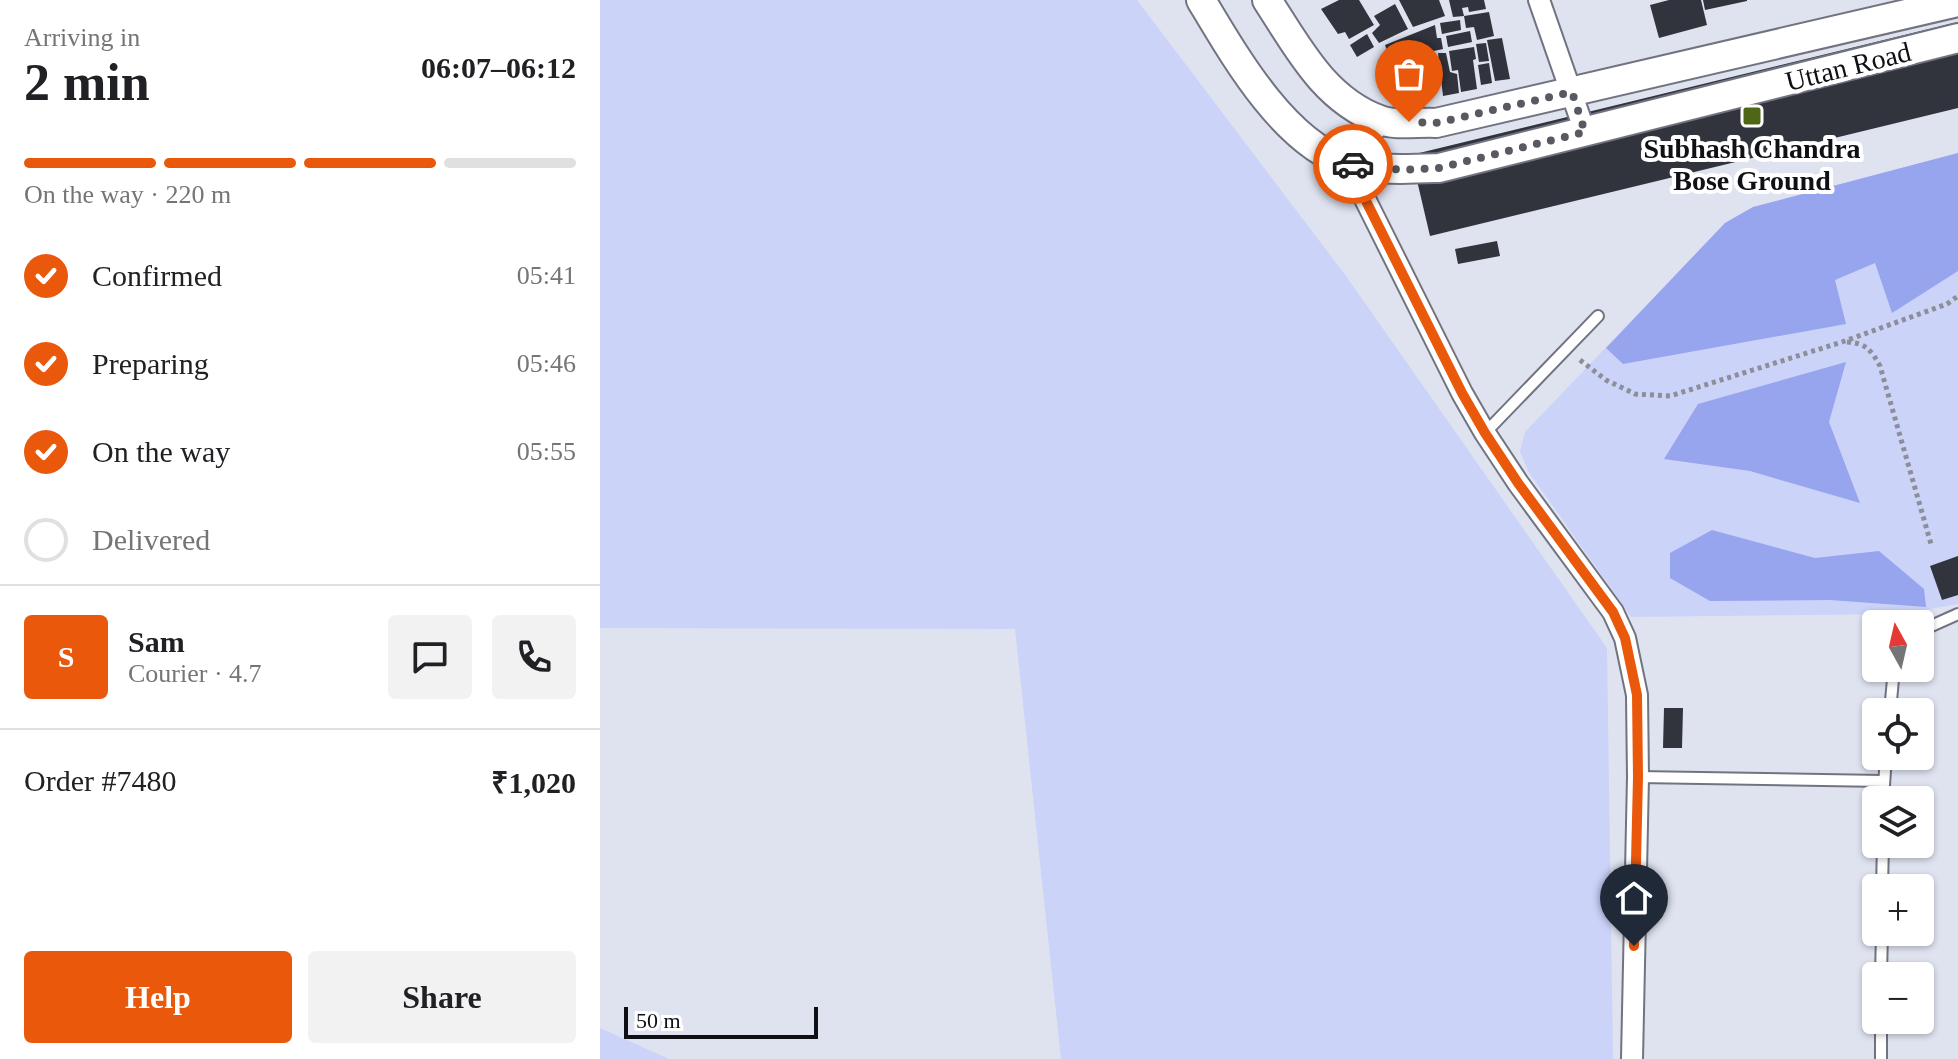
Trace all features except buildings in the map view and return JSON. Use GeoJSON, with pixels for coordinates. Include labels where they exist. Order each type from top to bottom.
{"type":"FeatureCollection","features":[{"type":"Feature","properties":{"kind":"main road","name":"Uttan Road"},"geometry":{"type":"LineString","coordinates":[[1201,0],[1244,72],[1300,137],[1347,163],[1402,170],[1439,168],[1958,38]]}},
{"type":"Feature","properties":{"kind":"main road","name":"Uttan Road"},"geometry":{"type":"LineString","coordinates":[[1267,0],[1316,75],[1338,97],[1382,121],[1436,123],[1572,92],[1880,10],[1958,2]]}},
{"type":"Feature","properties":{"kind":"street"},"geometry":{"type":"LineString","coordinates":[[1539,0],[1585,132]]}},
{"type":"Feature","properties":{"kind":"street"},"geometry":{"type":"LineString","coordinates":[[1382,121],[1347,163],[1485,433],[1613,612],[1625,638],[1637,695],[1632,1059]]}},
{"type":"Feature","properties":{"kind":"lane"},"geometry":{"type":"LineString","coordinates":[[1485,433],[1598,316]]}},
{"type":"Feature","properties":{"kind":"lane"},"geometry":{"type":"LineString","coordinates":[[1934,625],[1958,614]]}},
{"type":"Feature","properties":{"kind":"lane"},"geometry":{"type":"LineString","coordinates":[[1883,786],[1884,770]]}},
{"type":"Feature","properties":{"kind":"lane"},"geometry":{"type":"LineString","coordinates":[[1638,777],[1883,781]]}},
{"type":"Feature","properties":{"kind":"lane"},"geometry":{"type":"LineString","coordinates":[[1881,1034],[1881,1059]]}},
{"type":"Feature","properties":{"kind":"path"},"geometry":{"type":"LineString","coordinates":[[1566,349],[1606,380],[1635,394],[1670,396],[1842,342],[1947,304],[1958,296]]}},
{"type":"Feature","properties":{"kind":"path"},"geometry":{"type":"LineString","coordinates":[[1842,342],[1860,343],[1871,351],[1880,366],[1931,544]]}},
{"type":"Feature","properties":{"kind":"shaded area"},"geometry":{"type":"Polygon","coordinates":[[[600,0],[1137,0],[1346,276],[1607,648],[1613,1059],[1061,1059],[1015,629],[600,628],[600,0]]]}},
{"type":"Feature","properties":{"kind":"shaded area"},"geometry":{"type":"Polygon","coordinates":[[[1958,153],[1958,604],[1924,610],[1862,610],[1862,614],[1631,617],[1528,471],[1520,451],[1525,432],[1725,223],[1753,207],[1958,153]]]}},
{"type":"Feature","properties":{"kind":"shaded area"},"geometry":{"type":"Polygon","coordinates":[[[1958,153],[1958,271],[1892,313],[1875,263],[1835,280],[1846,324],[1623,364],[1606,348],[1725,223],[1753,207],[1958,153]]]}},
{"type":"Feature","properties":{"kind":"shaded area"},"geometry":{"type":"Polygon","coordinates":[[[1846,362],[1829,422],[1860,503],[1750,471],[1664,459],[1698,404],[1846,362]]]}},
{"type":"Feature","properties":{"kind":"shaded area"},"geometry":{"type":"Polygon","coordinates":[[[1712,530],[1815,558],[1879,551],[1924,589],[1926,607],[1830,600],[1710,601],[1670,578],[1670,553],[1712,530]]]}},
{"type":"Feature","properties":{"kind":"shaded area"},"geometry":{"type":"Polygon","coordinates":[[[600,1028],[669,1059],[600,1059],[600,1028]]]}},
{"type":"Feature","properties":{"kind":"way so far"},"geometry":{"type":"LineString","coordinates":[[1353,164],[1402,170],[1439,168],[1585,132],[1572,92],[1436,123],[1409,122]]}},
{"type":"Feature","properties":{"kind":"place","name":"Subhash Chandra Bose Ground"},"geometry":{"type":"Point","coordinates":[1752,116]}},
{"type":"Feature","properties":{"kind":"route"},"geometry":{"type":"LineString","coordinates":[[1353,164],[1347,163],[1462,393],[1518,483],[1613,612],[1625,638],[1637,695],[1634,946]]}}]}
